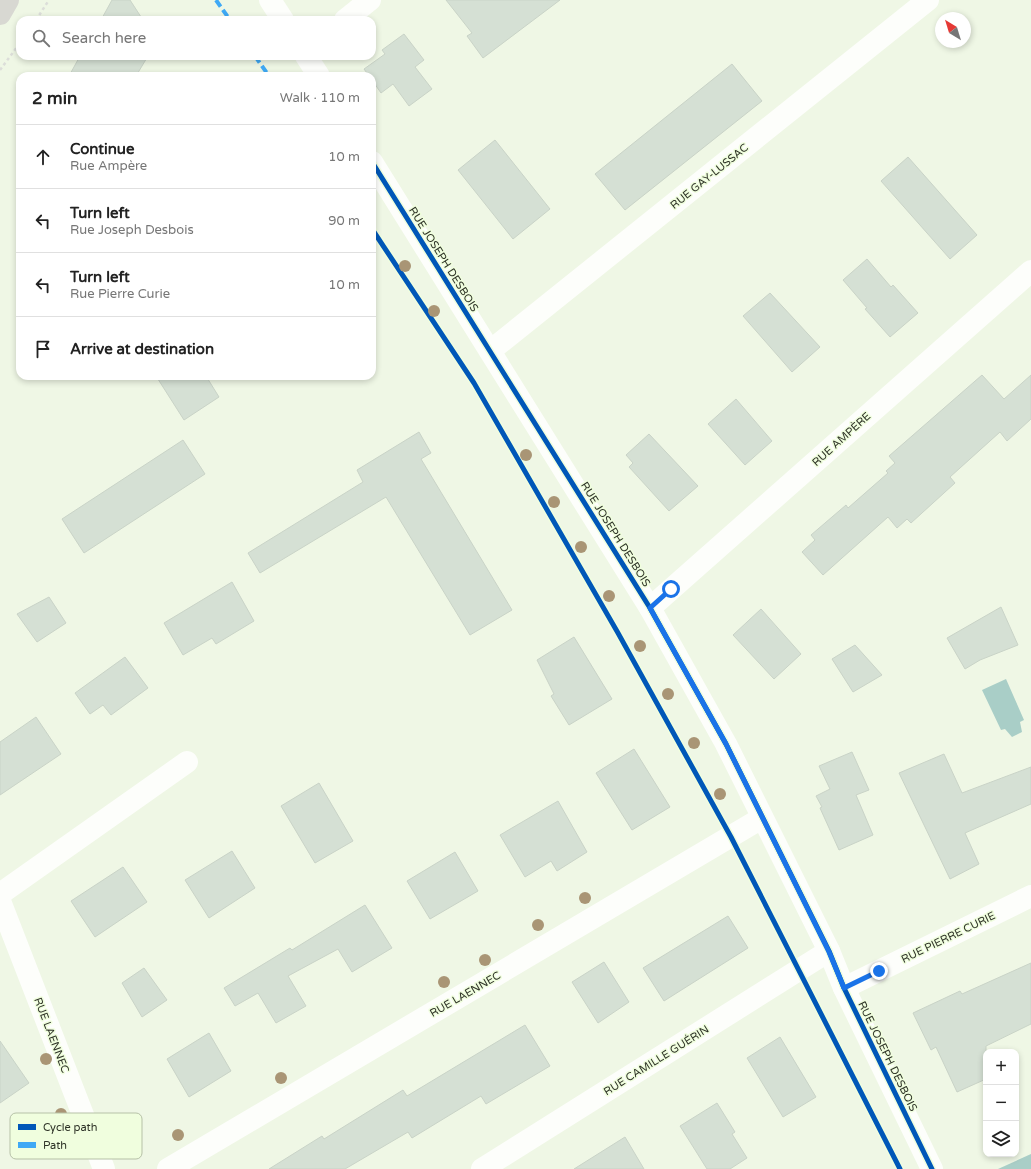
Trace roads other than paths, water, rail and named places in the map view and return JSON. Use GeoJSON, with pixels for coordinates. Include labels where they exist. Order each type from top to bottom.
{"type":"FeatureCollection","features":[{"type":"Feature","properties":{"kind":"street"},"geometry":{"type":"LineString","coordinates":[[0,14],[8,0]]}},
{"type":"Feature","properties":{"kind":"street"},"geometry":{"type":"LineString","coordinates":[[270,0],[280,16]]}},
{"type":"Feature","properties":{"kind":"street"},"geometry":{"type":"LineString","coordinates":[[350,16],[370,0]]}},
{"type":"Feature","properties":{"kind":"street","name":"RUE GAY-LUSSAC"},"geometry":{"type":"LineString","coordinates":[[490,351],[928,0]]}},
{"type":"Feature","properties":{"kind":"street"},"geometry":{"type":"LineString","coordinates":[[309,60],[316,72]]}},
{"type":"Feature","properties":{"kind":"street","name":"RUE JOSEPH DESBOIS"},"geometry":{"type":"LineString","coordinates":[[376,168],[650,608],[726,744],[829,952],[844,988],[932,1169]]}},
{"type":"Feature","properties":{"kind":"street","name":"RUE AMPÈRE"},"geometry":{"type":"LineString","coordinates":[[650,608],[1031,271]]}},
{"type":"Feature","properties":{"kind":"street"},"geometry":{"type":"LineString","coordinates":[[0,894],[188,762]]}},
{"type":"Feature","properties":{"kind":"street","name":"RUE LAENNEC"},"geometry":{"type":"LineString","coordinates":[[168,1169],[762,818]]}},
{"type":"Feature","properties":{"kind":"street","name":"RUE PIERRE CURIE"},"geometry":{"type":"LineString","coordinates":[[844,988],[1031,896]]}},
{"type":"Feature","properties":{"kind":"street","name":"RUE LAENNEC"},"geometry":{"type":"LineString","coordinates":[[0,900],[82,1113]]}},
{"type":"Feature","properties":{"kind":"street","name":"RUE CAMILLE GUÉRIN"},"geometry":{"type":"LineString","coordinates":[[482,1169],[829,952]]}},
{"type":"Feature","properties":{"kind":"street","name":"RUE LAENNEC"},"geometry":{"type":"LineString","coordinates":[[100,1159],[104,1169]]}},
{"type":"Feature","properties":{"kind":"water"},"geometry":{"type":"Polygon","coordinates":[[[1006,679],[1024,720],[1020,722],[1022,732],[1012,737],[1005,729],[1001,730],[982,690],[1006,679]]]}},
{"type":"Feature","properties":{"kind":"water"},"geometry":{"type":"Polygon","coordinates":[[[1031,1154],[1031,1169],[998,1169],[1031,1154]]]}}]}
